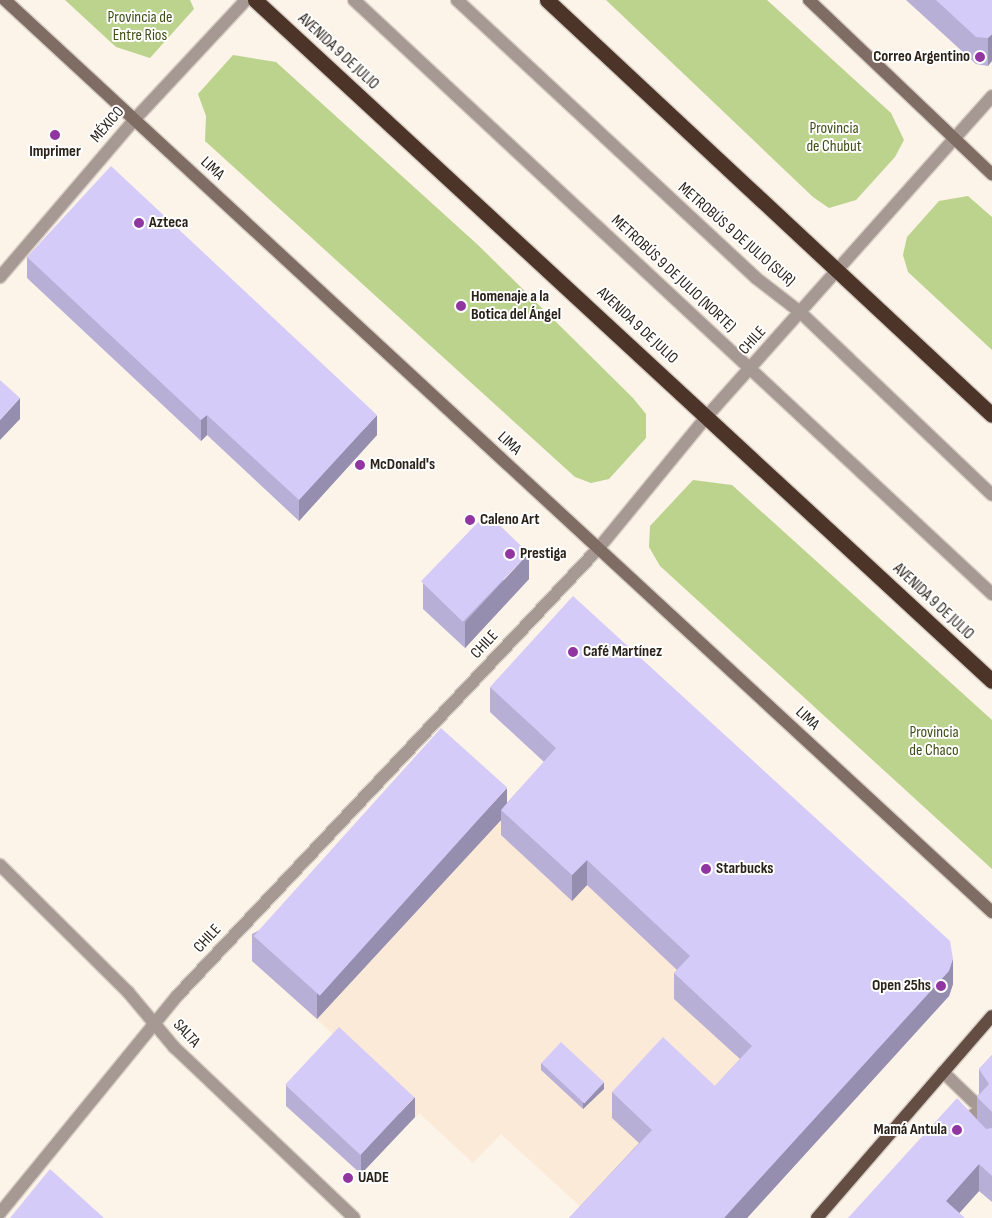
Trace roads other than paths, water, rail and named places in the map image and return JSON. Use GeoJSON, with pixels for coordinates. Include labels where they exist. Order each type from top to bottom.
{"type":"FeatureCollection","features":[{"type":"Feature","properties":{"kind":"highway","name":"AVENIDA 9 DE JULIO"},"geometry":{"type":"LineString","coordinates":[[255,0],[708,416],[992,681]]}},
{"type":"Feature","properties":{"kind":"highway"},"geometry":{"type":"LineString","coordinates":[[548,0],[992,415]]}},
{"type":"Feature","properties":{"kind":"main road"},"geometry":{"type":"LineString","coordinates":[[817,1218],[992,1016]]}},
{"type":"Feature","properties":{"kind":"street","name":"LIMA"},"geometry":{"type":"LineString","coordinates":[[5,0],[992,912]]}},
{"type":"Feature","properties":{"kind":"street","name":"MÉXICO"},"geometry":{"type":"LineString","coordinates":[[0,277],[135,119],[246,0]]}},
{"type":"Feature","properties":{"kind":"street","name":"METROBÚS 9 DE JULIO (NORTE)"},"geometry":{"type":"LineString","coordinates":[[354,0],[992,594]]}},
{"type":"Feature","properties":{"kind":"street","name":"METROBÚS 9 DE JULIO (SUR)"},"geometry":{"type":"LineString","coordinates":[[457,0],[756,278],[800,312],[992,495]]}},
{"type":"Feature","properties":{"kind":"street"},"geometry":{"type":"LineString","coordinates":[[809,0],[992,174]]}},
{"type":"Feature","properties":{"kind":"street","name":"CHILE"},"geometry":{"type":"LineString","coordinates":[[0,1213],[135,1052],[154,1022],[598,549],[708,416],[992,96]]}},
{"type":"Feature","properties":{"kind":"street","name":"SALTA"},"geometry":{"type":"LineString","coordinates":[[0,865],[154,1022],[174,1047],[354,1218]]}},
{"type":"Feature","properties":{"kind":"street"},"geometry":{"type":"LineString","coordinates":[[943,1072],[978,1104],[965,1123],[992,1149]]}},
{"type":"Feature","properties":{"kind":"place","name":"Correo Argentino"},"geometry":{"type":"Point","coordinates":[980,57]}},
{"type":"Feature","properties":{"kind":"place","name":"Imprimer"},"geometry":{"type":"Point","coordinates":[55,135]}},
{"type":"Feature","properties":{"kind":"place","name":"Azteca"},"geometry":{"type":"Point","coordinates":[139,223]}},
{"type":"Feature","properties":{"kind":"place","name":"Homenaje a la Botica del Ángel"},"geometry":{"type":"Point","coordinates":[461,306]}},
{"type":"Feature","properties":{"kind":"place","name":"McDonald's"},"geometry":{"type":"Point","coordinates":[360,465]}},
{"type":"Feature","properties":{"kind":"place","name":"Caleno Art"},"geometry":{"type":"Point","coordinates":[470,520]}},
{"type":"Feature","properties":{"kind":"place","name":"Prestiga"},"geometry":{"type":"Point","coordinates":[510,554]}},
{"type":"Feature","properties":{"kind":"place","name":"Café Martínez"},"geometry":{"type":"Point","coordinates":[573,652]}},
{"type":"Feature","properties":{"kind":"place","name":"Starbucks"},"geometry":{"type":"Point","coordinates":[706,869]}},
{"type":"Feature","properties":{"kind":"place","name":"Open 25hs"},"geometry":{"type":"Point","coordinates":[941,986]}},
{"type":"Feature","properties":{"kind":"place","name":"Mamá Antula"},"geometry":{"type":"Point","coordinates":[957,1130]}},
{"type":"Feature","properties":{"kind":"place","name":"UADE"},"geometry":{"type":"Point","coordinates":[348,1178]}},
{"type":"Feature","properties":{"kind":"park label","name":"Provincia de Entre Rios"},"geometry":{"type":"Point","coordinates":[140,27]}},
{"type":"Feature","properties":{"kind":"park label","name":"Provincia de Chubut"},"geometry":{"type":"Point","coordinates":[834,138]}},
{"type":"Feature","properties":{"kind":"park label","name":"Provincia de Chaco"},"geometry":{"type":"Point","coordinates":[934,742]}}]}
